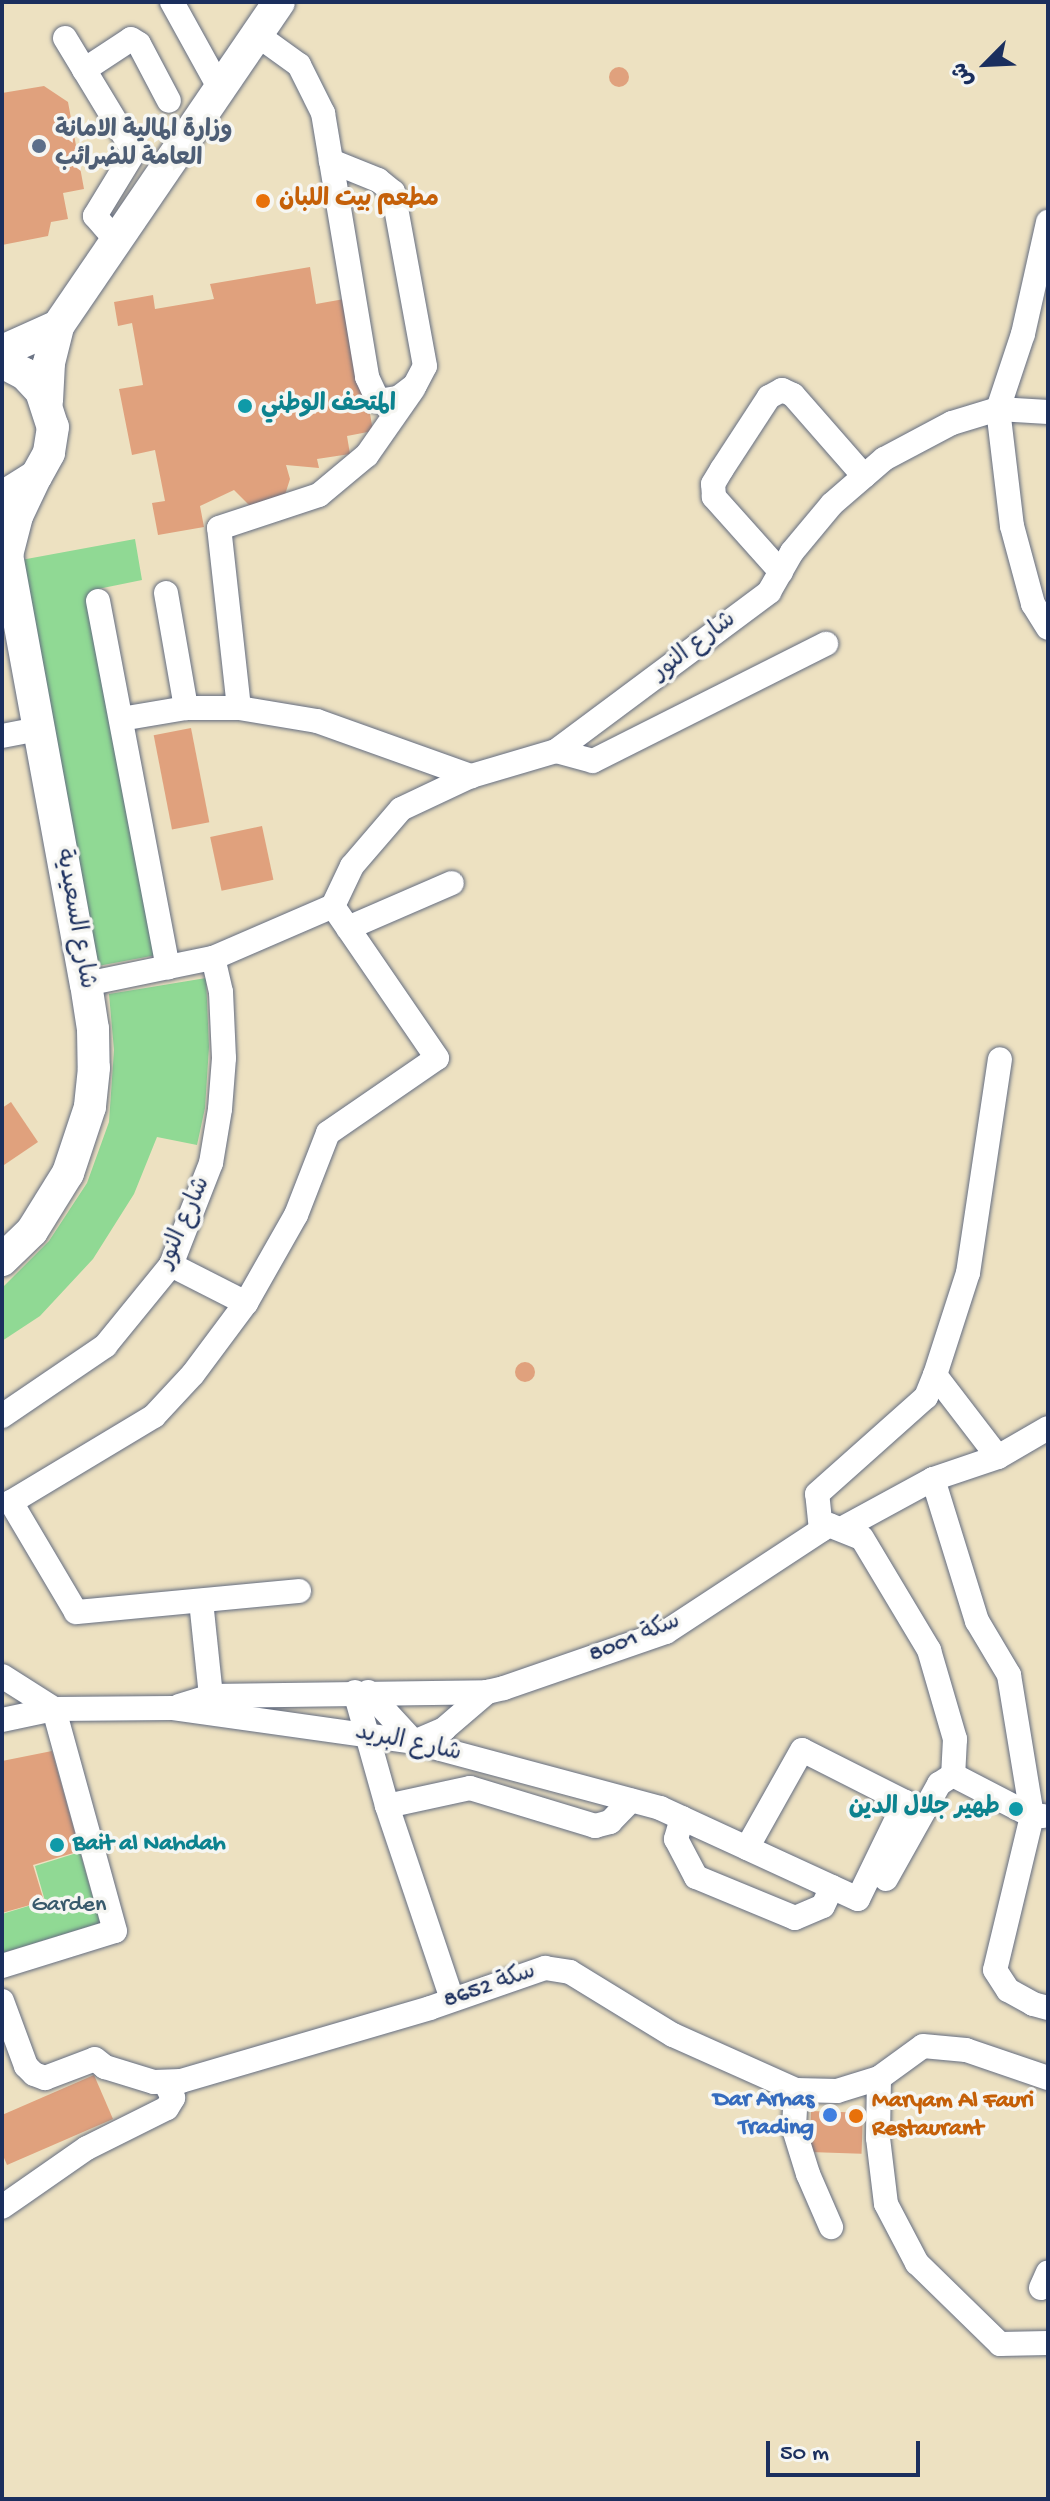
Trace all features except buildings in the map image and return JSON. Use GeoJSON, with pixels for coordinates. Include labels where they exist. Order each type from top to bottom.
{"type":"FeatureCollection","features":[{"type":"Feature","properties":{"kind":"main road"},"geometry":{"type":"LineString","coordinates":[[47,401],[49,363],[58,326],[279,2]]}},
{"type":"Feature","properties":{"kind":"main road"},"geometry":{"type":"LineString","coordinates":[[2,351],[58,326]]}},
{"type":"Feature","properties":{"kind":"main road"},"geometry":{"type":"LineString","coordinates":[[2,362],[25,374],[47,401]]}},
{"type":"Feature","properties":{"kind":"main road","name":"شارع السعيدية"},"geometry":{"type":"LineString","coordinates":[[2,1260],[32,1231],[53,1203],[81,1142],[90,1107],[94,1068],[86,984],[4,551],[52,440],[47,401]]}},
{"type":"Feature","properties":{"kind":"main road"},"geometry":{"type":"LineString","coordinates":[[2,497],[36,476]]}},
{"type":"Feature","properties":{"kind":"street"},"geometry":{"type":"LineString","coordinates":[[172,2],[219,87]]}},
{"type":"Feature","properties":{"kind":"street"},"geometry":{"type":"LineString","coordinates":[[256,34],[299,65],[323,113],[367,377],[378,401],[398,398],[415,385]]}},
{"type":"Feature","properties":{"kind":"street"},"geometry":{"type":"LineString","coordinates":[[65,38],[134,152],[95,216],[116,240]]}},
{"type":"Feature","properties":{"kind":"street"},"geometry":{"type":"LineString","coordinates":[[84,70],[131,39],[139,44],[169,101]]}},
{"type":"Feature","properties":{"kind":"street"},"geometry":{"type":"LineString","coordinates":[[239,708],[219,528],[319,495],[367,455],[425,366],[393,192],[378,180],[331,161]]}},
{"type":"Feature","properties":{"kind":"street"},"geometry":{"type":"LineString","coordinates":[[1047,224],[1023,334],[998,409],[1012,526],[1033,604],[1048,628]]}},
{"type":"Feature","properties":{"kind":"street"},"geometry":{"type":"LineString","coordinates":[[781,572],[714,497],[713,484],[769,397],[782,390],[793,395],[864,476]]}},
{"type":"Feature","properties":{"kind":"street"},"geometry":{"type":"LineString","coordinates":[[998,409],[1048,412]]}},
{"type":"Feature","properties":{"kind":"street","name":"شارع النور"},"geometry":{"type":"LineString","coordinates":[[333,906],[352,866],[401,809],[471,776],[556,751],[769,592],[832,504],[884,459],[952,423],[998,409]]}},
{"type":"Feature","properties":{"kind":"street"},"geometry":{"type":"LineString","coordinates":[[166,593],[186,708]]}},
{"type":"Feature","properties":{"kind":"street"},"geometry":{"type":"LineString","coordinates":[[98,601],[168,967]]}},
{"type":"Feature","properties":{"kind":"street"},"geometry":{"type":"LineString","coordinates":[[556,751],[593,761],[826,644]]}},
{"type":"Feature","properties":{"kind":"street"},"geometry":{"type":"LineString","coordinates":[[121,719],[186,708],[239,708],[317,721],[471,776]]}},
{"type":"Feature","properties":{"kind":"street"},"geometry":{"type":"LineString","coordinates":[[2,736],[39,729]]}},
{"type":"Feature","properties":{"kind":"street"},"geometry":{"type":"LineString","coordinates":[[348,928],[452,883]]}},
{"type":"Feature","properties":{"kind":"street"},"geometry":{"type":"LineString","coordinates":[[86,984],[213,958],[333,906],[437,1058],[328,1133],[296,1215],[246,1303],[193,1374],[154,1416],[11,1502],[76,1612],[299,1591]]}},
{"type":"Feature","properties":{"kind":"street","name":"شارع النور"},"geometry":{"type":"LineString","coordinates":[[2,1416],[105,1346],[171,1265],[211,1163],[220,1109],[224,1058],[221,992],[213,958]]}},
{"type":"Feature","properties":{"kind":"street"},"geometry":{"type":"LineString","coordinates":[[953,1775],[955,1739],[929,1650],[862,1538],[832,1529],[817,1494],[926,1397],[968,1273],[1000,1059]]}},
{"type":"Feature","properties":{"kind":"street"},"geometry":{"type":"LineString","coordinates":[[171,1265],[246,1303]]}},
{"type":"Feature","properties":{"kind":"street"},"geometry":{"type":"LineString","coordinates":[[935,1375],[998,1457]]}},
{"type":"Feature","properties":{"kind":"street","name":"سكة 8001"},"geometry":{"type":"LineString","coordinates":[[173,1708],[211,1696],[487,1692],[666,1632],[832,1529],[933,1479],[998,1457],[1048,1428]]}},
{"type":"Feature","properties":{"kind":"street"},"geometry":{"type":"LineString","coordinates":[[933,1479],[977,1621],[1009,1675],[1040,1816],[995,1970],[1008,1990],[1033,2004],[1048,2008]]}},
{"type":"Feature","properties":{"kind":"street"},"geometry":{"type":"LineString","coordinates":[[201,1601],[211,1696]]}},
{"type":"Feature","properties":{"kind":"street"},"geometry":{"type":"LineString","coordinates":[[2,1676],[54,1709],[115,1931],[2,1966]]}},
{"type":"Feature","properties":{"kind":"street"},"geometry":{"type":"LineString","coordinates":[[362,1692],[414,1742],[444,1729],[487,1692]]}},
{"type":"Feature","properties":{"kind":"street"},"geometry":{"type":"LineString","coordinates":[[362,1692],[367,1734],[387,1806],[452,1999]]}},
{"type":"Feature","properties":{"kind":"street","name":"شارع البريد"},"geometry":{"type":"LineString","coordinates":[[2,1720],[54,1709],[173,1708],[414,1742],[631,1800],[682,1818],[747,1848],[858,1899],[905,1802],[802,1750],[747,1848]]}},
{"type":"Feature","properties":{"kind":"street"},"geometry":{"type":"LineString","coordinates":[[953,1775],[1040,1816]]}},
{"type":"Feature","properties":{"kind":"street"},"geometry":{"type":"LineString","coordinates":[[886,1879],[939,1784],[953,1775]]}},
{"type":"Feature","properties":{"kind":"street"},"geometry":{"type":"LineString","coordinates":[[387,1806],[470,1788],[595,1826],[610,1822],[631,1800]]}},
{"type":"Feature","properties":{"kind":"street"},"geometry":{"type":"LineString","coordinates":[[682,1818],[676,1839],[696,1877],[795,1918],[823,1906],[832,1887]]}},
{"type":"Feature","properties":{"kind":"street","name":"سكة 8652"},"geometry":{"type":"LineString","coordinates":[[166,2084],[430,2008],[545,1968],[570,1972],[673,2035],[796,2090],[837,2091],[879,2078],[923,2046],[966,2050],[1048,2078]]}},
{"type":"Feature","properties":{"kind":"street"},"geometry":{"type":"LineString","coordinates":[[2,2001],[26,2066],[34,2074],[45,2078],[95,2059],[105,2067],[166,2084],[173,2098],[167,2108],[87,2148],[2,2207]]}},
{"type":"Feature","properties":{"kind":"street"},"geometry":{"type":"LineString","coordinates":[[879,2078],[878,2138],[886,2204],[917,2263],[1000,2344],[1048,2343]]}},
{"type":"Feature","properties":{"kind":"street"},"geometry":{"type":"LineString","coordinates":[[796,2090],[794,2129],[808,2174],[831,2227]]}},
{"type":"Feature","properties":{"kind":"green space"},"geometry":{"type":"Polygon","coordinates":[[[135,539],[142,580],[93,590],[162,954],[98,966],[21,560],[135,539]]]}},
{"type":"Feature","properties":{"kind":"green space"},"geometry":{"type":"Polygon","coordinates":[[[206,978],[209,1047],[205,1108],[197,1145],[157,1137],[134,1194],[93,1259],[40,1316],[2,1341],[2,1288],[49,1241],[87,1183],[109,1122],[114,1050],[109,994],[206,978]]]}},
{"type":"Feature","properties":{"kind":"green space","name":"Garden"},"geometry":{"type":"Polygon","coordinates":[[[80,1852],[100,1923],[2,1953],[2,1914],[45,1901],[35,1866],[80,1852]]]}},
{"type":"Feature","properties":{"kind":"place","name":"وزارة المالية الامانة العامة للضرائب"},"geometry":{"type":"Point","coordinates":[39,146]}},
{"type":"Feature","properties":{"kind":"place","name":"مطعم بيت اللبان"},"geometry":{"type":"Point","coordinates":[263,201]}},
{"type":"Feature","properties":{"kind":"place","name":"المتحف الوطني"},"geometry":{"type":"Point","coordinates":[245,406]}},
{"type":"Feature","properties":{"kind":"place","name":"طهير جلال الدين"},"geometry":{"type":"Point","coordinates":[1016,1809]}},
{"type":"Feature","properties":{"kind":"place","name":"Bait al Nahdah"},"geometry":{"type":"Point","coordinates":[57,1845]}},
{"type":"Feature","properties":{"kind":"place","name":"Dar Arhas Trading"},"geometry":{"type":"Point","coordinates":[830,2115]}},
{"type":"Feature","properties":{"kind":"place","name":"Maryam Al Fauri Restaurant"},"geometry":{"type":"Point","coordinates":[856,2116]}}]}
